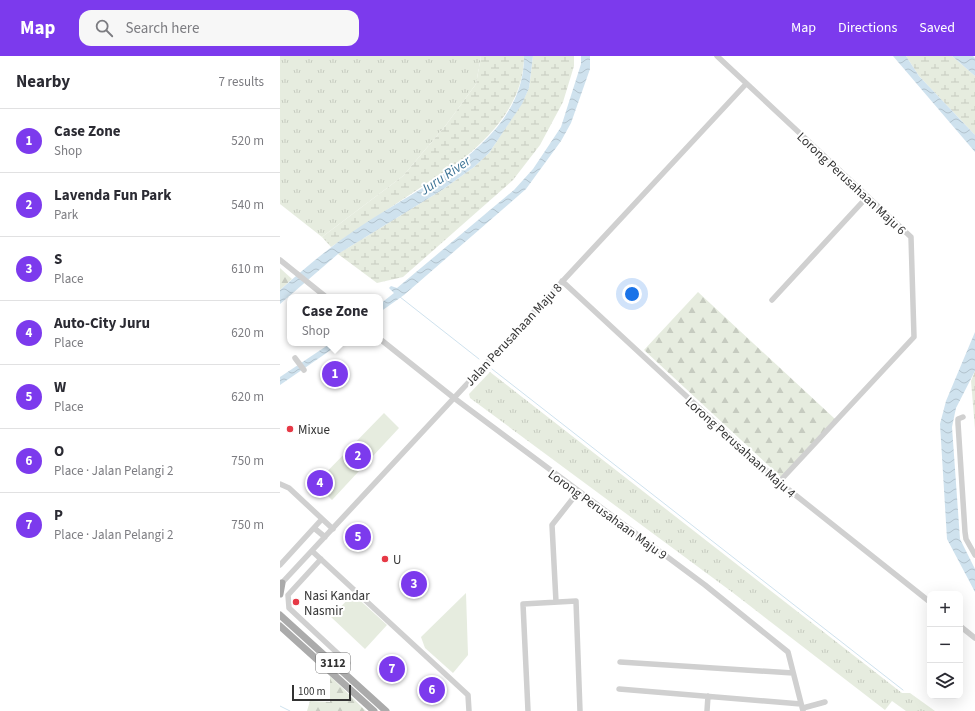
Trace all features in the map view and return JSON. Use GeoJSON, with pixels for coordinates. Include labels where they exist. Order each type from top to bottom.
{"type":"FeatureCollection","features":[{"type":"Feature","properties":{"kind":"main road"},"geometry":{"type":"LineString","coordinates":[[280,594],[281,584]]}},
{"type":"Feature","properties":{"kind":"main road","name":"3112"},"geometry":{"type":"LineString","coordinates":[[280,615],[386,711]]}},
{"type":"Feature","properties":{"kind":"main road","name":"3112"},"geometry":{"type":"LineString","coordinates":[[280,626],[374,711]]}},
{"type":"Feature","properties":{"kind":"street","name":"Lorong Perusahaan Maju 6"},"geometry":{"type":"LineString","coordinates":[[717,56],[866,197],[911,237],[914,337],[779,482]]}},
{"type":"Feature","properties":{"kind":"street","name":"Jalan Perusahaan Maju 8"},"geometry":{"type":"LineString","coordinates":[[281,584],[746,84]]}},
{"type":"Feature","properties":{"kind":"street"},"geometry":{"type":"LineString","coordinates":[[772,300],[866,197]]}},
{"type":"Feature","properties":{"kind":"street"},"geometry":{"type":"LineString","coordinates":[[280,260],[322,294]]}},
{"type":"Feature","properties":{"kind":"street","name":"Lorong Perusahaan Maju 4"},"geometry":{"type":"LineString","coordinates":[[562,281],[779,482],[927,600]]}},
{"type":"Feature","properties":{"kind":"street","name":"Lorong Perusahaan Maju 9"},"geometry":{"type":"LineString","coordinates":[[383,341],[454,398],[578,492],[705,585],[777,642],[788,652],[802,708]]}},
{"type":"Feature","properties":{"kind":"street"},"geometry":{"type":"LineString","coordinates":[[295,358],[304,370]]}},
{"type":"Feature","properties":{"kind":"street"},"geometry":{"type":"LineString","coordinates":[[963,417],[958,419],[958,423],[965,532],[966,539],[975,555]]}},
{"type":"Feature","properties":{"kind":"street"},"geometry":{"type":"LineString","coordinates":[[280,484],[288,488],[332,529]]}},
{"type":"Feature","properties":{"kind":"street"},"geometry":{"type":"LineString","coordinates":[[556,602],[552,526],[578,492]]}},
{"type":"Feature","properties":{"kind":"street"},"geometry":{"type":"LineString","coordinates":[[280,565],[322,519]]}},
{"type":"Feature","properties":{"kind":"street"},"geometry":{"type":"LineString","coordinates":[[314,528],[325,537]]}},
{"type":"Feature","properties":{"kind":"street"},"geometry":{"type":"LineString","coordinates":[[312,551],[468,695],[469,711]]}},
{"type":"Feature","properties":{"kind":"street"},"geometry":{"type":"LineString","coordinates":[[321,559],[288,595],[289,608],[348,663],[341,671]]}},
{"type":"Feature","properties":{"kind":"street"},"geometry":{"type":"LineString","coordinates":[[528,711],[523,604],[576,601],[580,711]]}},
{"type":"Feature","properties":{"kind":"street"},"geometry":{"type":"LineString","coordinates":[[961,627],[975,638]]}},
{"type":"Feature","properties":{"kind":"street"},"geometry":{"type":"LineString","coordinates":[[620,662],[793,673]]}},
{"type":"Feature","properties":{"kind":"street"},"geometry":{"type":"LineString","coordinates":[[619,689],[708,696],[802,708],[825,702]]}},
{"type":"Feature","properties":{"kind":"street"},"geometry":{"type":"LineString","coordinates":[[707,711],[708,696]]}},
{"type":"Feature","properties":{"kind":"green space"},"geometry":{"type":"Polygon","coordinates":[[[280,56],[481,56],[476,84],[446,125],[403,176],[322,237],[280,204],[280,56]]]}},
{"type":"Feature","properties":{"kind":"green space"},"geometry":{"type":"Polygon","coordinates":[[[481,56],[524,56],[523,72],[519,87],[513,102],[496,127],[462,160],[331,247],[322,237],[403,176],[446,125],[476,84],[481,56]]]}},
{"type":"Feature","properties":{"kind":"green space"},"geometry":{"type":"Polygon","coordinates":[[[533,56],[574,56],[574,66],[563,102],[540,145],[513,180],[403,277],[377,283],[338,254],[442,190],[474,167],[489,153],[522,103],[529,88],[533,56]]]}},
{"type":"Feature","properties":{"kind":"green space"},"geometry":{"type":"Polygon","coordinates":[[[906,56],[952,56],[975,76],[975,135],[919,76],[906,56]]]}},
{"type":"Feature","properties":{"kind":"green space"},"geometry":{"type":"Polygon","coordinates":[[[280,268],[292,279],[280,290],[280,268]]]}},
{"type":"Feature","properties":{"kind":"green space"},"geometry":{"type":"Polygon","coordinates":[[[698,292],[835,419],[781,477],[644,350],[698,292]]]}},
{"type":"Feature","properties":{"kind":"green space"},"geometry":{"type":"Polygon","coordinates":[[[975,371],[975,429],[971,381],[975,371]]]}},
{"type":"Feature","properties":{"kind":"green space"},"geometry":{"type":"Polygon","coordinates":[[[490,372],[902,693],[910,693],[935,711],[906,711],[892,701],[885,710],[732,592],[470,398],[469,394],[490,372]]]}},
{"type":"Feature","properties":{"kind":"green space"},"geometry":{"type":"Polygon","coordinates":[[[384,413],[399,428],[332,500],[315,484],[384,413]]]}},
{"type":"Feature","properties":{"kind":"green space"},"geometry":{"type":"Polygon","coordinates":[[[466,593],[468,655],[453,673],[425,648],[421,637],[466,593]]]}},
{"type":"Feature","properties":{"kind":"green space"},"geometry":{"type":"Polygon","coordinates":[[[353,594],[387,625],[365,649],[331,617],[353,594]]]}},
{"type":"Feature","properties":{"kind":"green space"},"geometry":{"type":"Polygon","coordinates":[[[330,676],[366,711],[307,711],[310,701],[330,702],[330,676]]]}},
{"type":"Feature","properties":{"kind":"water","name":"Juru River"},"geometry":{"type":"Polygon","coordinates":[[[524,56],[533,56],[529,88],[522,104],[489,153],[474,167],[442,190],[338,254],[292,294],[287,294],[287,298],[280,304],[280,290],[319,256],[361,226],[439,177],[465,158],[489,137],[507,113],[520,86],[524,56]]]}},
{"type":"Feature","properties":{"kind":"water"},"geometry":{"type":"Polygon","coordinates":[[[581,56],[590,56],[590,69],[571,123],[561,141],[526,189],[404,295],[383,310],[383,302],[394,293],[389,288],[391,286],[397,288],[514,190],[533,169],[561,127],[581,64],[581,56]]]}},
{"type":"Feature","properties":{"kind":"water"},"geometry":{"type":"Polygon","coordinates":[[[893,56],[906,56],[919,76],[975,135],[975,152],[893,56]]]}},
{"type":"Feature","properties":{"kind":"water"},"geometry":{"type":"Polygon","coordinates":[[[952,56],[973,56],[975,58],[975,76],[952,56]]]}},
{"type":"Feature","properties":{"kind":"water"},"geometry":{"type":"Polygon","coordinates":[[[975,332],[975,371],[956,408],[952,427],[960,539],[975,569],[975,592],[947,539],[940,424],[946,401],[975,332]]]}},
{"type":"Feature","properties":{"kind":"water"},"geometry":{"type":"Polygon","coordinates":[[[326,346],[337,346],[280,385],[280,377],[326,346]]]}},
{"type":"Feature","properties":{"kind":"waterway"},"geometry":{"type":"LineString","coordinates":[[400,297],[479,359]]}},
{"type":"Feature","properties":{"kind":"waterway"},"geometry":{"type":"LineString","coordinates":[[492,369],[903,690]]}},
{"type":"Feature","properties":{"kind":"waterway"},"geometry":{"type":"LineString","coordinates":[[280,706],[290,711]]}},
{"type":"Feature","properties":{"kind":"place","name":"Case Zone"},"geometry":{"type":"Point","coordinates":[335,374]}},
{"type":"Feature","properties":{"kind":"place","name":"Mixue"},"geometry":{"type":"Point","coordinates":[290,429]}},
{"type":"Feature","properties":{"kind":"place","name":"Lavenda Fun Park"},"geometry":{"type":"Point","coordinates":[358,456]}},
{"type":"Feature","properties":{"kind":"place","name":"Auto-City Juru"},"geometry":{"type":"Point","coordinates":[320,483]}},
{"type":"Feature","properties":{"kind":"place","name":"W"},"geometry":{"type":"Point","coordinates":[358,537]}},
{"type":"Feature","properties":{"kind":"place","name":"U"},"geometry":{"type":"Point","coordinates":[385,559]}},
{"type":"Feature","properties":{"kind":"place","name":"S"},"geometry":{"type":"Point","coordinates":[414,584]}},
{"type":"Feature","properties":{"kind":"place","name":"Nasi Kandar Nasmir"},"geometry":{"type":"Point","coordinates":[296,602]}},
{"type":"Feature","properties":{"kind":"place","name":"P"},"geometry":{"type":"Point","coordinates":[392,669]}},
{"type":"Feature","properties":{"kind":"place","name":"O"},"geometry":{"type":"Point","coordinates":[432,690]}}]}
